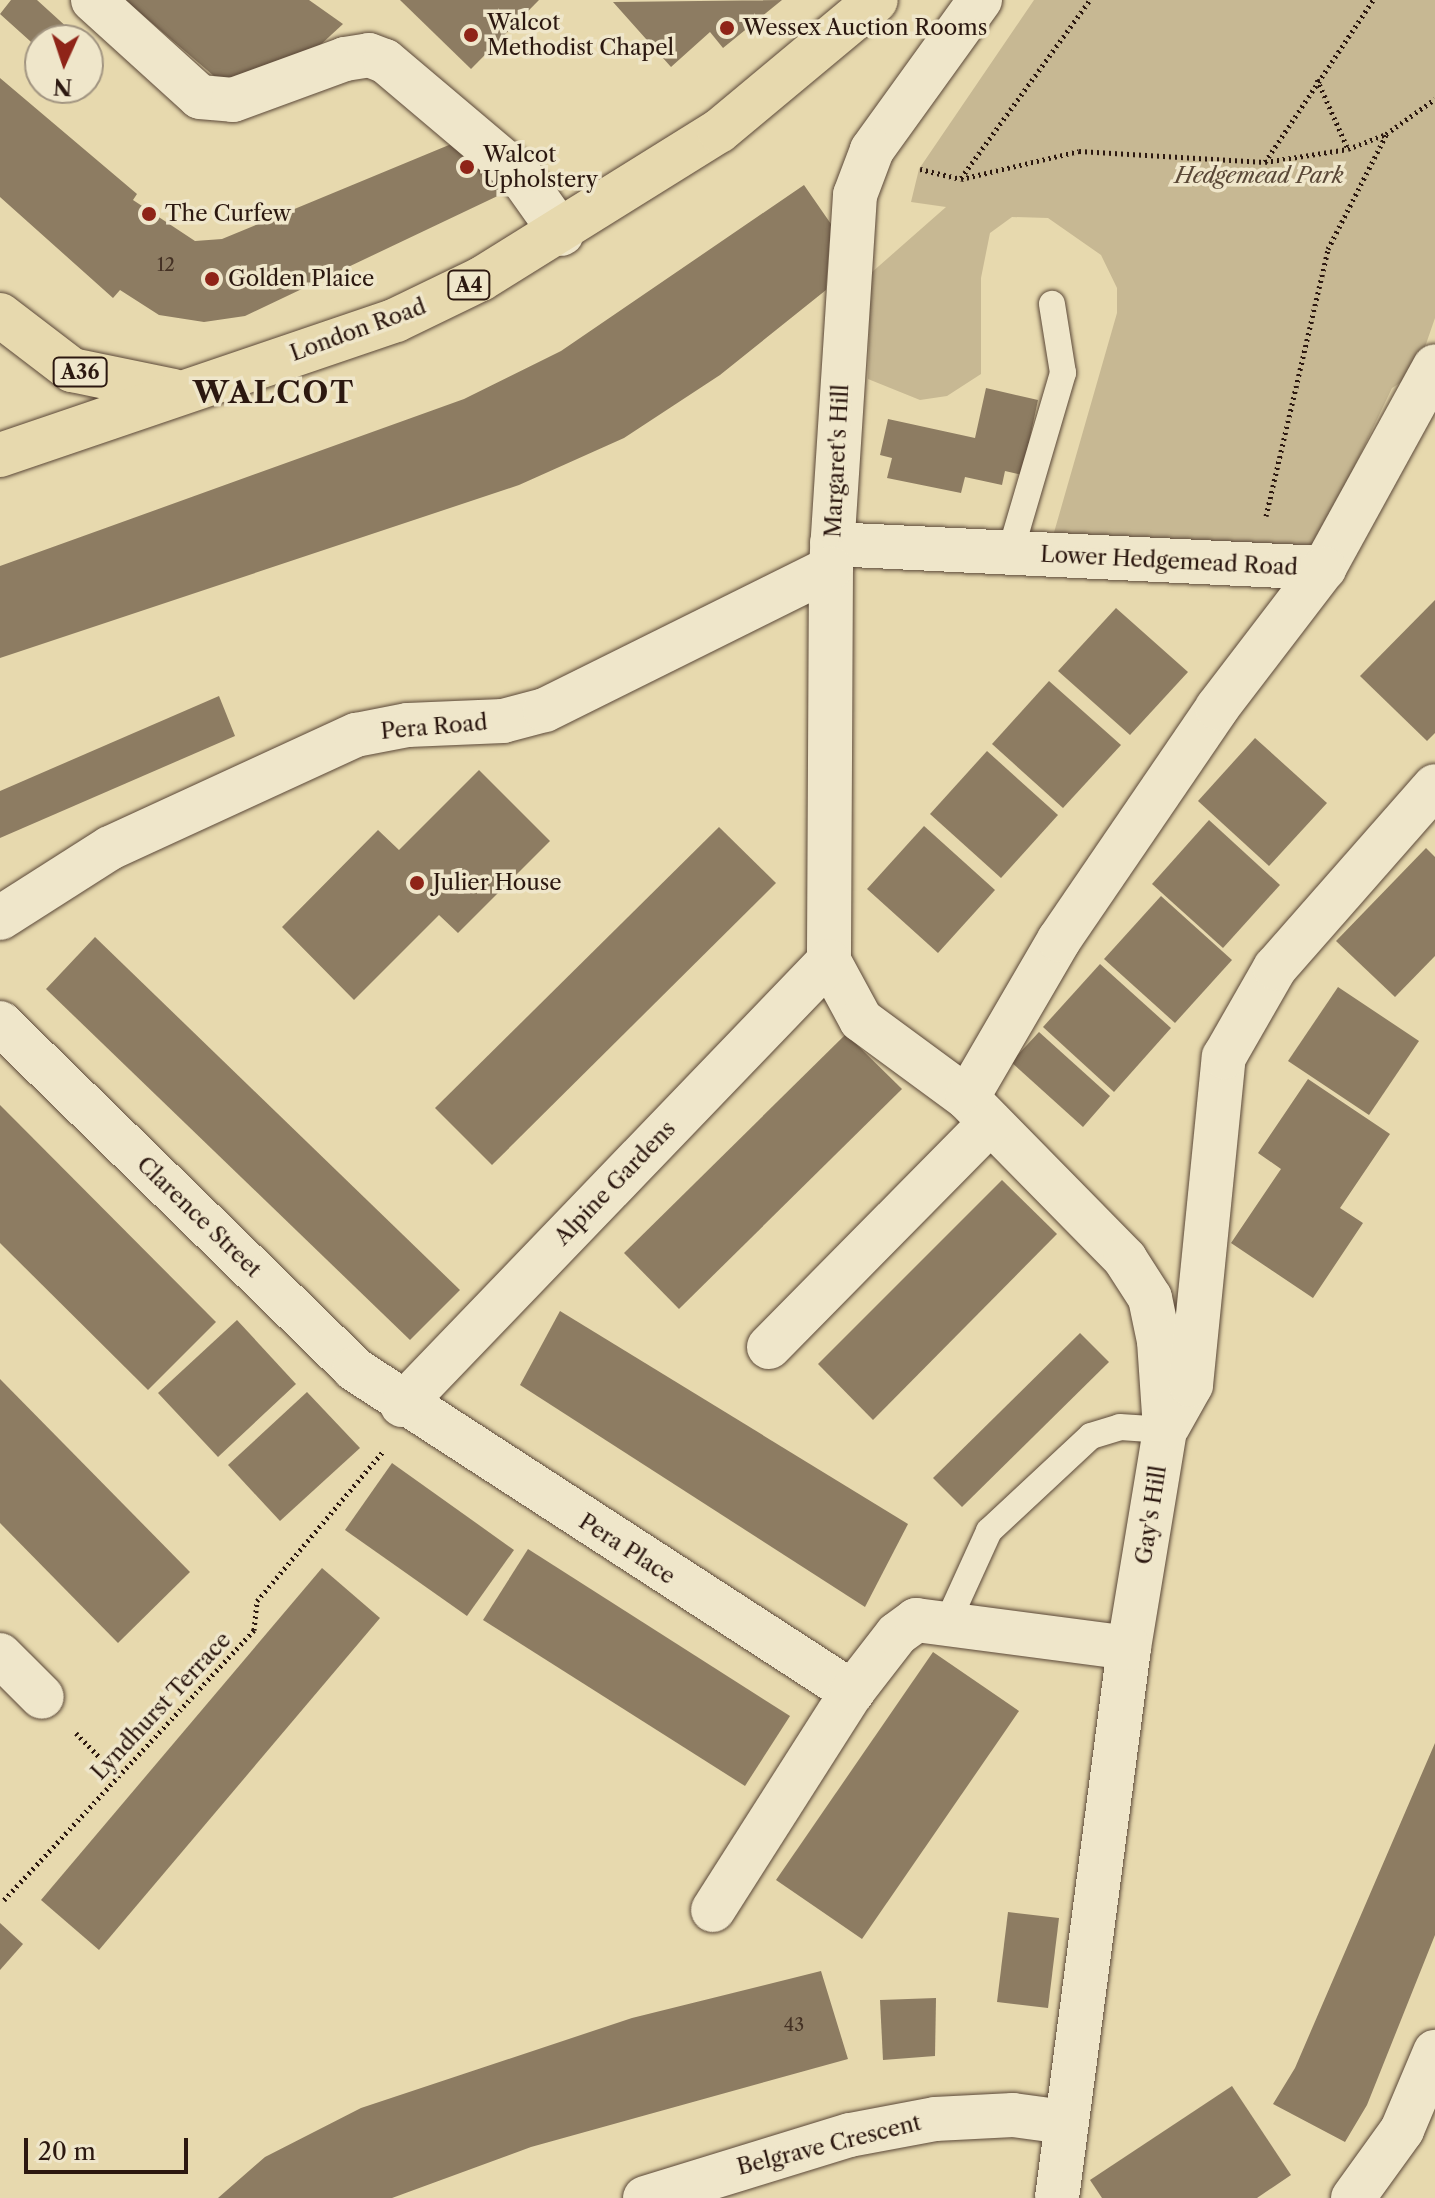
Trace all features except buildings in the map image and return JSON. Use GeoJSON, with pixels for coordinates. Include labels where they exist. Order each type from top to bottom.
{"type":"FeatureCollection","features":[{"type":"Feature","properties":{"kind":"main road","name":"London Road"},"geometry":{"type":"LineString","coordinates":[[0,455],[177,392],[396,320],[562,234],[719,131],[876,0]]}},
{"type":"Feature","properties":{"kind":"main road","name":"A36"},"geometry":{"type":"LineString","coordinates":[[0,315],[72,370],[177,392]]}},
{"type":"Feature","properties":{"kind":"street"},"geometry":{"type":"LineString","coordinates":[[93,0],[200,97],[233,100],[345,59],[369,55],[385,61],[520,175],[562,234]]}},
{"type":"Feature","properties":{"kind":"street","name":"Margaret's Hill"},"geometry":{"type":"LineString","coordinates":[[829,961],[831,556],[855,195],[872,150],[980,0]]}},
{"type":"Feature","properties":{"kind":"street","name":"Lower Hedgemead Road"},"geometry":{"type":"LineString","coordinates":[[831,556],[1010,553],[1324,568],[1435,366]]}},
{"type":"Feature","properties":{"kind":"street","name":"Pera Road"},"geometry":{"type":"LineString","coordinates":[[0,918],[110,848],[356,735],[408,725],[503,721],[545,710],[831,556]]}},
{"type":"Feature","properties":{"kind":"street"},"geometry":{"type":"LineString","coordinates":[[769,1347],[978,1111],[1059,940],[1217,708],[1324,568]]}},
{"type":"Feature","properties":{"kind":"street"},"geometry":{"type":"LineString","coordinates":[[1165,1430],[1191,1385],[1224,1057],[1275,968],[1435,786]]}},
{"type":"Feature","properties":{"kind":"street","name":"Gay's Hill"},"geometry":{"type":"LineString","coordinates":[[829,961],[861,1020],[978,1111],[1125,1259],[1150,1298],[1165,1430],[1129,1648],[1057,2198]]}},
{"type":"Feature","properties":{"kind":"street","name":"Alpine Gardens"},"geometry":{"type":"LineString","coordinates":[[402,1405],[829,961]]}},
{"type":"Feature","properties":{"kind":"street","name":"Clarence Street"},"geometry":{"type":"LineString","coordinates":[[0,1023],[354,1369],[402,1405]]}},
{"type":"Feature","properties":{"kind":"street","name":"Pera Place"},"geometry":{"type":"LineString","coordinates":[[402,1405],[852,1692]]}},
{"type":"Feature","properties":{"kind":"street"},"geometry":{"type":"LineString","coordinates":[[713,1910],[852,1692],[916,1620],[948,1621],[1129,1648]]}},
{"type":"Feature","properties":{"kind":"street"},"geometry":{"type":"LineString","coordinates":[[0,1655],[42,1697]]}},
{"type":"Feature","properties":{"kind":"street"},"geometry":{"type":"LineString","coordinates":[[1353,2198],[1402,2130],[1435,2052]]}},
{"type":"Feature","properties":{"kind":"street","name":"Belgrave Crescent"},"geometry":{"type":"LineString","coordinates":[[645,2198],[850,2135],[935,2119],[1013,2115],[1065,2122]]}},
{"type":"Feature","properties":{"kind":"lane"},"geometry":{"type":"LineString","coordinates":[[1010,553],[1063,373],[1052,304]]}},
{"type":"Feature","properties":{"kind":"lane"},"geometry":{"type":"LineString","coordinates":[[948,1621],[989,1531],[1091,1436],[1120,1427],[1165,1430]]}},
{"type":"Feature","properties":{"kind":"path"},"geometry":{"type":"LineString","coordinates":[[961,179],[1090,0]]}},
{"type":"Feature","properties":{"kind":"path"},"geometry":{"type":"LineString","coordinates":[[1265,162],[1317,78],[1373,0]]}},
{"type":"Feature","properties":{"kind":"path"},"geometry":{"type":"LineString","coordinates":[[1317,78],[1348,149]]}},
{"type":"Feature","properties":{"kind":"path"},"geometry":{"type":"LineString","coordinates":[[872,150],[961,179],[1079,151],[1265,162],[1348,149],[1386,134],[1435,99]]}},
{"type":"Feature","properties":{"kind":"path"},"geometry":{"type":"LineString","coordinates":[[1260,565],[1258,549],[1328,249],[1386,134]]}},
{"type":"Feature","properties":{"kind":"path","name":"Lyndhurst Terrace"},"geometry":{"type":"LineString","coordinates":[[4,1900],[254,1630],[257,1601],[390,1442],[402,1405]]}},
{"type":"Feature","properties":{"kind":"path"},"geometry":{"type":"LineString","coordinates":[[42,1697],[118,1776]]}},
{"type":"Feature","properties":{"kind":"green space","name":"Hedgemead Park"},"geometry":{"type":"Polygon","coordinates":[[[1034,0],[1435,0],[1435,318],[1416,373],[1392,388],[1301,579],[1053,536],[1117,313],[1117,288],[1101,255],[1048,218],[1012,217],[990,233],[981,278],[981,374],[947,396],[920,400],[868,379],[871,273],[946,207],[911,202],[919,169],[1034,0]]]}},
{"type":"Feature","properties":{"kind":"place","name":"Wessex Auction Rooms"},"geometry":{"type":"Point","coordinates":[727,28]}},
{"type":"Feature","properties":{"kind":"place","name":"Walcot Methodist Chapel"},"geometry":{"type":"Point","coordinates":[471,35]}},
{"type":"Feature","properties":{"kind":"place","name":"Walcot Upholstery"},"geometry":{"type":"Point","coordinates":[467,167]}},
{"type":"Feature","properties":{"kind":"place","name":"The Curfew"},"geometry":{"type":"Point","coordinates":[149,214]}},
{"type":"Feature","properties":{"kind":"place","name":"Golden Plaice"},"geometry":{"type":"Point","coordinates":[212,279]}},
{"type":"Feature","properties":{"kind":"place","name":"Julier House"},"geometry":{"type":"Point","coordinates":[417,883]}},
{"type":"Feature","properties":{"kind":"district","name":"WALCOT"},"geometry":{"type":"Point","coordinates":[274,393]}}]}
